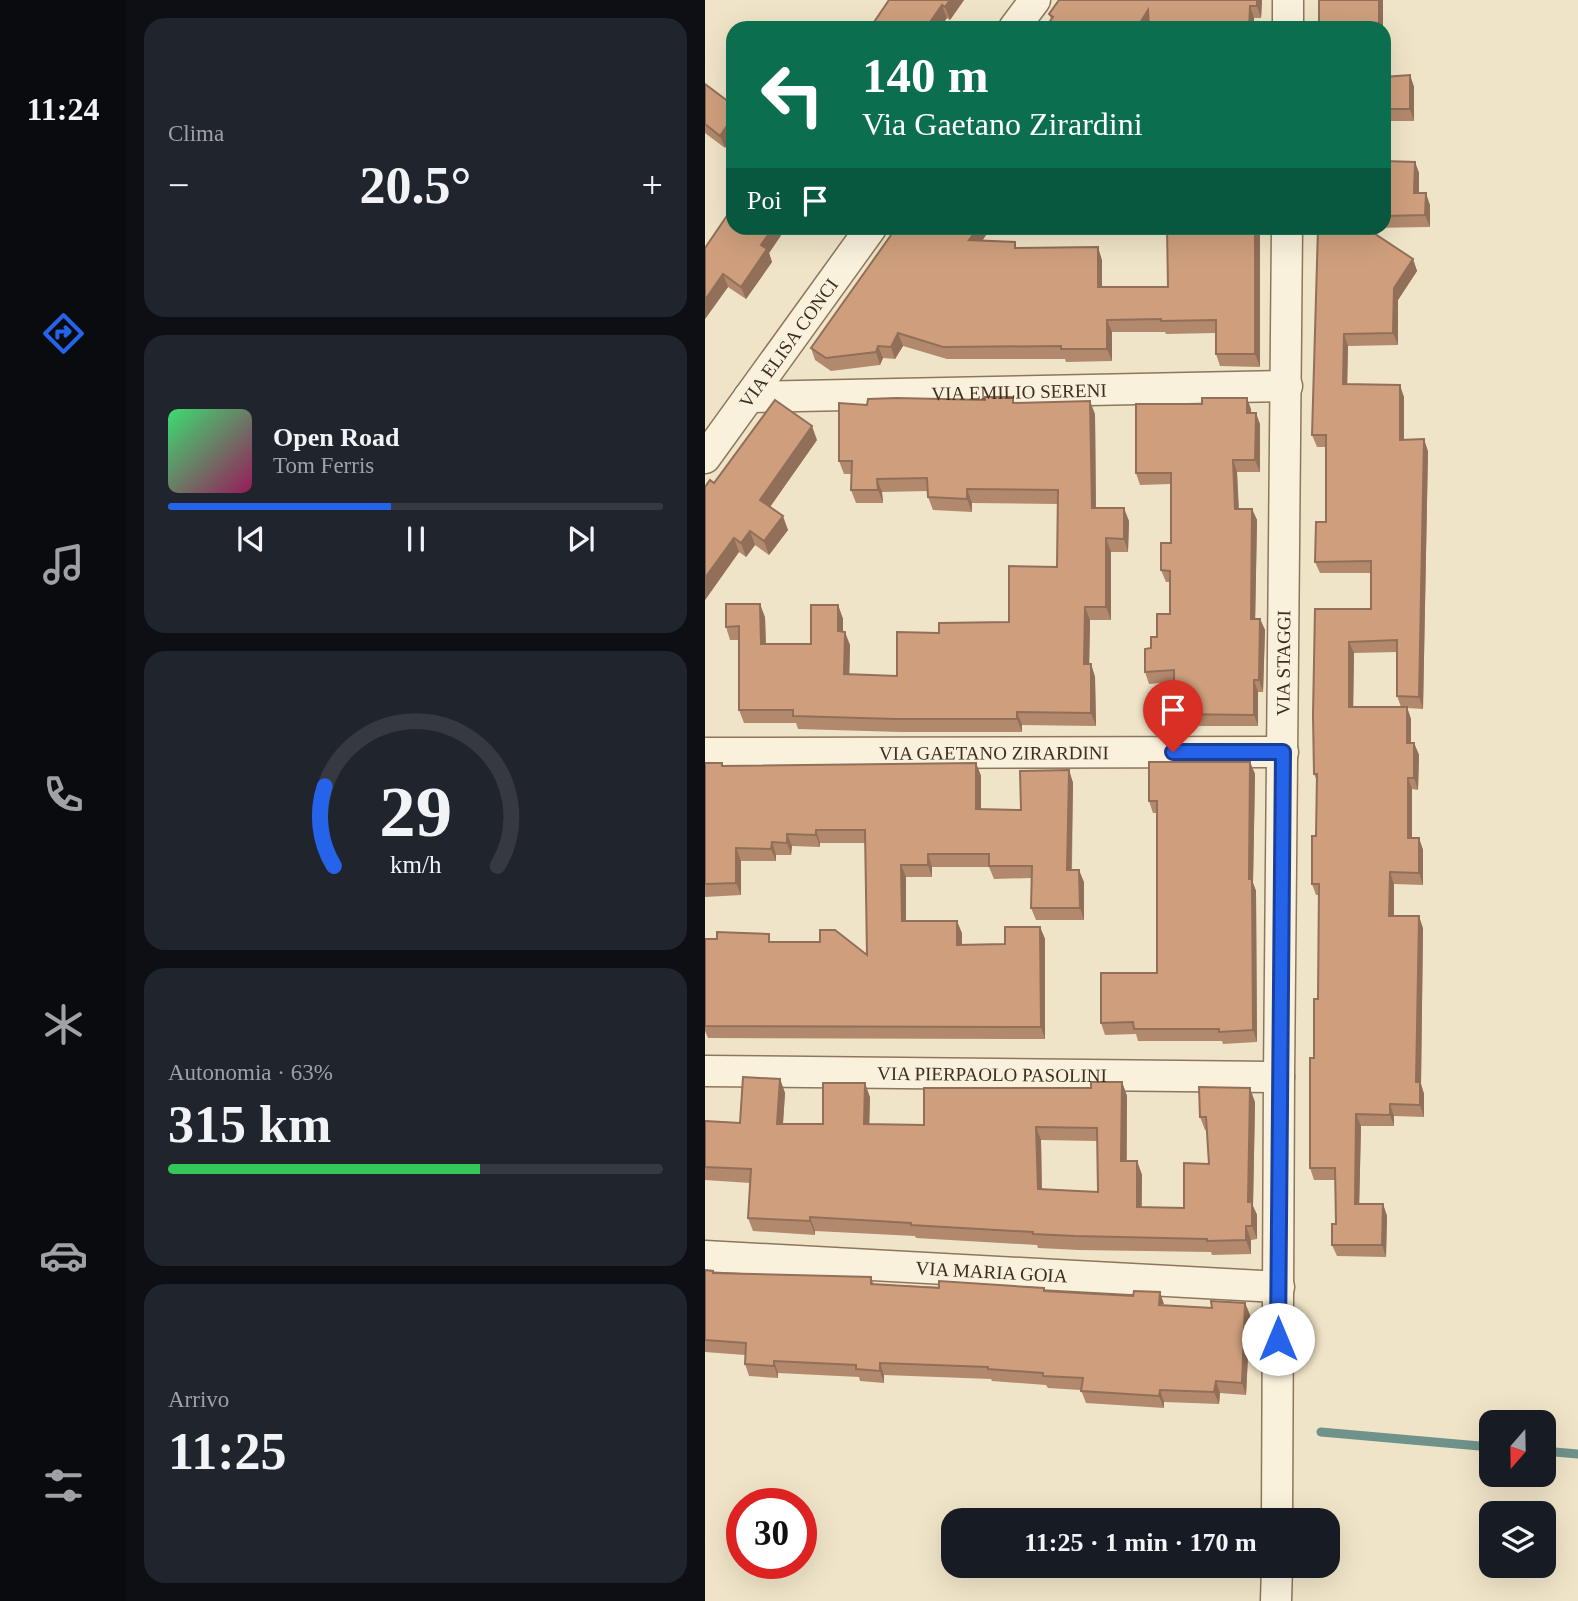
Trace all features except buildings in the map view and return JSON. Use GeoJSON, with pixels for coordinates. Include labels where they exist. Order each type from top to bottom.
{"type":"FeatureCollection","features":[{"type":"Feature","properties":{"kind":"street"},"geometry":{"type":"LineString","coordinates":[[1020,21],[1035,0]]}},
{"type":"Feature","properties":{"kind":"street"},"geometry":{"type":"LineString","coordinates":[[1288,0],[1288,21]]}},
{"type":"Feature","properties":{"kind":"street","name":"VIA ELISA CONCI"},"geometry":{"type":"LineString","coordinates":[[705,458],[866,235]]}},
{"type":"Feature","properties":{"kind":"street","name":"VIA STAGGI"},"geometry":{"type":"LineString","coordinates":[[1277,1508],[1287,235]]}},
{"type":"Feature","properties":{"kind":"street","name":"VIA EMILIO SERENI"},"geometry":{"type":"LineString","coordinates":[[749,397],[1287,386]]}},
{"type":"Feature","properties":{"kind":"street","name":"VIA GAETANO ZIRARDINI"},"geometry":{"type":"LineString","coordinates":[[705,753],[1283,752]]}},
{"type":"Feature","properties":{"kind":"street","name":"VIA PIERPAOLO PASOLINI"},"geometry":{"type":"LineString","coordinates":[[705,1071],[1279,1077]]}},
{"type":"Feature","properties":{"kind":"street","name":"VIA MARIA GOIA"},"geometry":{"type":"LineString","coordinates":[[705,1256],[1279,1287]]}},
{"type":"Feature","properties":{"kind":"street"},"geometry":{"type":"LineString","coordinates":[[1276,1601],[1277,1578]]}},
{"type":"Feature","properties":{"kind":"waterway"},"geometry":{"type":"LineString","coordinates":[[1321,1432],[1479,1446]]}},
{"type":"Feature","properties":{"kind":"waterway"},"geometry":{"type":"LineString","coordinates":[[1556,1452],[1578,1454]]}},
{"type":"Feature","properties":{"kind":"route"},"geometry":{"type":"LineString","coordinates":[[1173,752],[1283,752],[1278,1339]]}}]}
